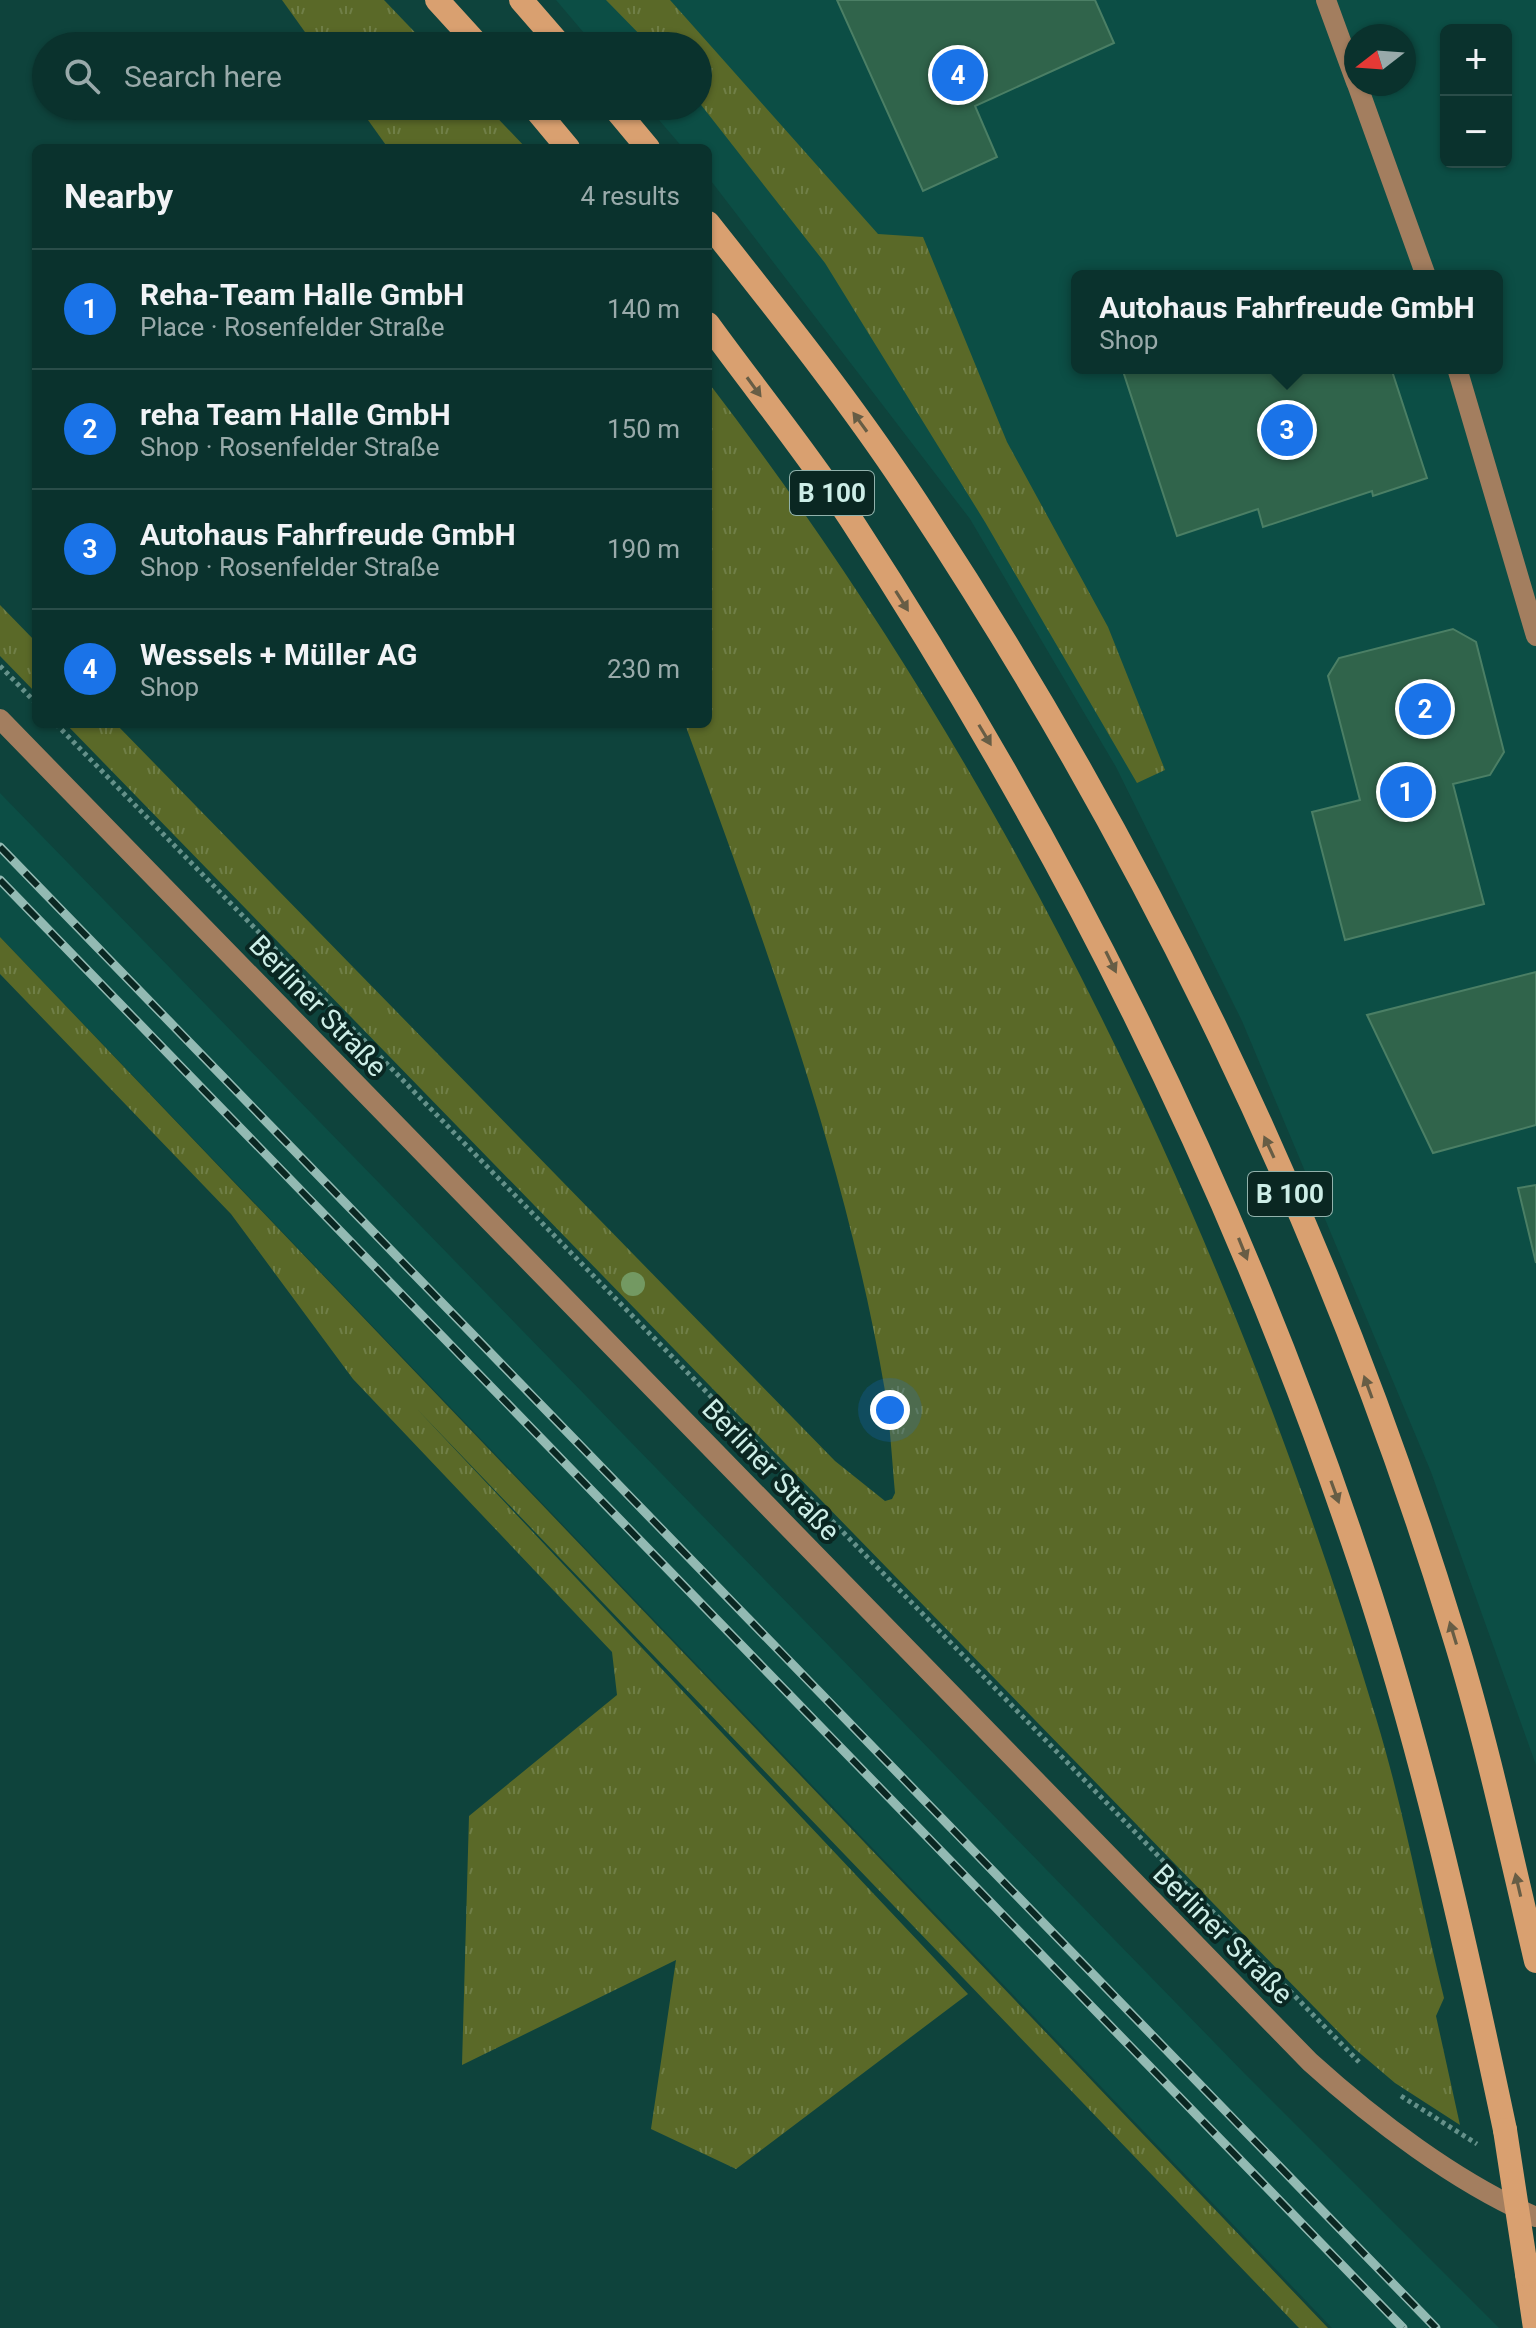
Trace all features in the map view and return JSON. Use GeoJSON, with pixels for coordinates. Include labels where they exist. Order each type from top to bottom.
{"type":"FeatureCollection","features":[{"type":"Feature","properties":{"kind":"highway"},"geometry":{"type":"LineString","coordinates":[[437,0],[466,32]]}},
{"type":"Feature","properties":{"kind":"highway"},"geometry":{"type":"LineString","coordinates":[[521,0],[549,32]]}},
{"type":"Feature","properties":{"kind":"highway"},"geometry":{"type":"LineString","coordinates":[[545,120],[565,144]]}},
{"type":"Feature","properties":{"kind":"highway"},"geometry":{"type":"LineString","coordinates":[[625,120],[645,144]]}},
{"type":"Feature","properties":{"kind":"highway","name":"B 100"},"geometry":{"type":"LineString","coordinates":[[712,228],[805,345],[906,485],[1001,635],[1109,820],[1220,1039],[1323,1273],[1417,1524],[1487,1755],[1536,1961]]}},
{"type":"Feature","properties":{"kind":"highway","name":"B 100"},"geometry":{"type":"LineString","coordinates":[[712,329],[847,513],[1018,790],[1111,962],[1229,1214],[1293,1372],[1353,1542],[1424,1781],[1470,1964],[1505,2130],[1535,2328]]}},
{"type":"Feature","properties":{"kind":"street"},"geometry":{"type":"LineString","coordinates":[[1326,0],[1344,50]]}},
{"type":"Feature","properties":{"kind":"street"},"geometry":{"type":"LineString","coordinates":[[1361,96],[1424,270]]}},
{"type":"Feature","properties":{"kind":"street"},"geometry":{"type":"LineString","coordinates":[[1459,374],[1536,636]]}},
{"type":"Feature","properties":{"kind":"street","name":"Berliner Straße"},"geometry":{"type":"LineString","coordinates":[[0,719],[1310,2062],[1373,2115],[1428,2153],[1493,2195],[1536,2217]]}},
{"type":"Feature","properties":{"kind":"path"},"geometry":{"type":"LineString","coordinates":[[0,666],[32,699]]}},
{"type":"Feature","properties":{"kind":"path"},"geometry":{"type":"LineString","coordinates":[[60,728],[1369,2070]]}},
{"type":"Feature","properties":{"kind":"path"},"geometry":{"type":"LineString","coordinates":[[1390,2087],[1464,2139],[1491,2151]]}},
{"type":"Feature","properties":{"kind":"shaded area"},"geometry":{"type":"Polygon","coordinates":[[[556,0],[1536,0],[1536,1765],[1431,1472],[1242,1021],[1116,767],[970,519],[712,182],[712,144],[680,144],[659,120],[712,120],[712,32],[583,32],[556,0]]]}},
{"type":"Feature","properties":{"kind":"shaded area"},"geometry":{"type":"Polygon","coordinates":[[[0,793],[1246,2075],[1499,2328],[1332,2328],[0,937],[0,793]]]}},
{"type":"Feature","properties":{"kind":"green space"},"geometry":{"type":"Polygon","coordinates":[[[282,0],[384,0],[415,32],[305,32],[282,0]]]}},
{"type":"Feature","properties":{"kind":"green space"},"geometry":{"type":"Polygon","coordinates":[[[606,0],[670,0],[698,32],[637,32],[606,0]]]}},
{"type":"Feature","properties":{"kind":"green space"},"geometry":{"type":"Polygon","coordinates":[[[712,47],[878,234],[923,237],[1007,442],[1108,627],[1165,770],[1137,783],[985,522],[825,263],[712,119],[712,47]]]}},
{"type":"Feature","properties":{"kind":"green space"},"geometry":{"type":"Polygon","coordinates":[[[368,120],[499,120],[522,144],[385,144],[368,120]]]}},
{"type":"Feature","properties":{"kind":"green space"},"geometry":{"type":"Polygon","coordinates":[[[712,388],[818,534],[921,691],[1015,853],[1102,1020],[1182,1190],[1254,1363],[1318,1540],[1376,1718],[1404,1823],[1444,1998],[1436,2016],[1460,2125],[1395,2083],[1355,2049],[70,728],[120,728],[835,1461],[885,1501],[892,1499],[895,1493],[890,1429],[868,1305],[825,1137],[744,888],[686,728],[712,728],[712,388]]]}},
{"type":"Feature","properties":{"kind":"green space"},"geometry":{"type":"Polygon","coordinates":[[[0,605],[32,638],[32,689],[0,656],[0,605]]]}},
{"type":"Feature","properties":{"kind":"green space"},"geometry":{"type":"Polygon","coordinates":[[[0,937],[1328,2328],[1299,2328],[416,1408],[968,1994],[736,2169],[651,2129],[676,1960],[462,2065],[469,1816],[617,1695],[612,1652],[353,1379],[231,1214],[0,974],[0,937]]]}},
{"type":"Feature","properties":{"kind":"building"},"geometry":{"type":"Polygon","coordinates":[[[837,0],[1095,0],[1114,43],[975,106],[997,157],[923,191],[837,0]]]}},
{"type":"Feature","properties":{"kind":"building"},"geometry":{"type":"Polygon","coordinates":[[[1124,374],[1393,374],[1427,478],[1373,496],[1372,491],[1263,527],[1258,509],[1177,536],[1124,374]]]}},
{"type":"Feature","properties":{"kind":"building"},"geometry":{"type":"Polygon","coordinates":[[[1453,629],[1476,642],[1504,752],[1490,775],[1453,784],[1484,904],[1345,940],[1312,812],[1360,800],[1328,676],[1339,658],[1453,629]]]}},
{"type":"Feature","properties":{"kind":"building"},"geometry":{"type":"Polygon","coordinates":[[[1536,972],[1536,1125],[1433,1153],[1367,1015],[1536,972]]]}},
{"type":"Feature","properties":{"kind":"building"},"geometry":{"type":"Polygon","coordinates":[[[1536,1185],[1536,1263],[1518,1188],[1536,1185]]]}},
{"type":"Feature","properties":{"kind":"railway"},"geometry":{"type":"LineString","coordinates":[[0,847],[1436,2328]]}},
{"type":"Feature","properties":{"kind":"railway"},"geometry":{"type":"LineString","coordinates":[[0,880],[1403,2328]]}},
{"type":"Feature","properties":{"kind":"place","name":"Wessels + Müller AG"},"geometry":{"type":"Point","coordinates":[958,75]}},
{"type":"Feature","properties":{"kind":"place","name":"Autohaus Fahrfreude GmbH"},"geometry":{"type":"Point","coordinates":[1287,430]}},
{"type":"Feature","properties":{"kind":"place","name":"reha Team Halle GmbH"},"geometry":{"type":"Point","coordinates":[1425,709]}},
{"type":"Feature","properties":{"kind":"place","name":"Reha-Team Halle GmbH"},"geometry":{"type":"Point","coordinates":[1406,792]}}]}
